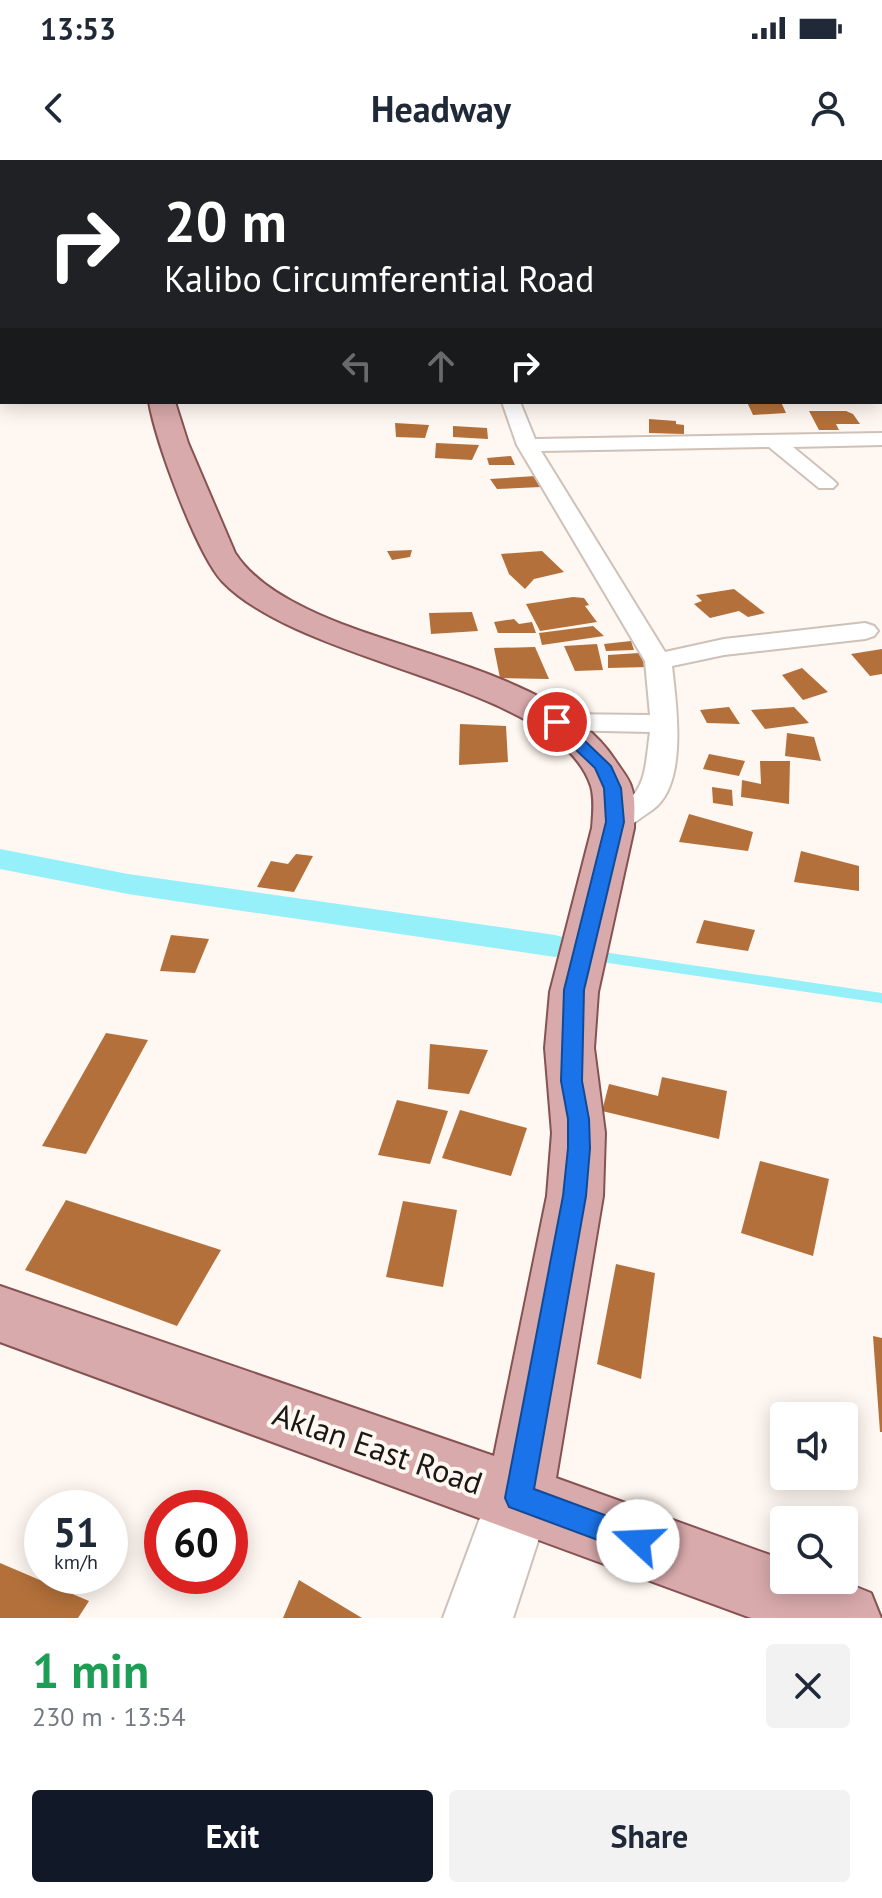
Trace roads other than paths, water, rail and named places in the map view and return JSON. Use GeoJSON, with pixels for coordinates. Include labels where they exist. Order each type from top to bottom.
{"type":"FeatureCollection","features":[{"type":"Feature","properties":{"kind":"main road"},"geometry":{"type":"LineString","coordinates":[[163,404],[213,538],[233,574],[250,590],[295,618],[533,708],[557,722],[602,766],[613,788],[615,822],[574,990],[571,1081],[578,1119],[579,1148],[575,1196],[519,1498],[478,1618]]}},
{"type":"Feature","properties":{"kind":"main road","name":"Aklan East Road"},"geometry":{"type":"LineString","coordinates":[[0,1314],[846,1618]]}},
{"type":"Feature","properties":{"kind":"street"},"geometry":{"type":"LineString","coordinates":[[512,404],[527,445],[658,661],[665,724],[656,781],[648,798],[615,822]]}},
{"type":"Feature","properties":{"kind":"street"},"geometry":{"type":"LineString","coordinates":[[527,445],[882,439]]}},
{"type":"Feature","properties":{"kind":"street"},"geometry":{"type":"LineString","coordinates":[[774,441],[826,484]]}},
{"type":"Feature","properties":{"kind":"street"},"geometry":{"type":"LineString","coordinates":[[658,661],[724,647],[865,631]]}},
{"type":"Feature","properties":{"kind":"street"},"geometry":{"type":"LineString","coordinates":[[557,722],[665,724]]}},
{"type":"Feature","properties":{"kind":"waterway"},"geometry":{"type":"LineString","coordinates":[[0,859],[128,884],[555,946]]}},
{"type":"Feature","properties":{"kind":"waterway"},"geometry":{"type":"LineString","coordinates":[[609,958],[882,998]]}}]}
